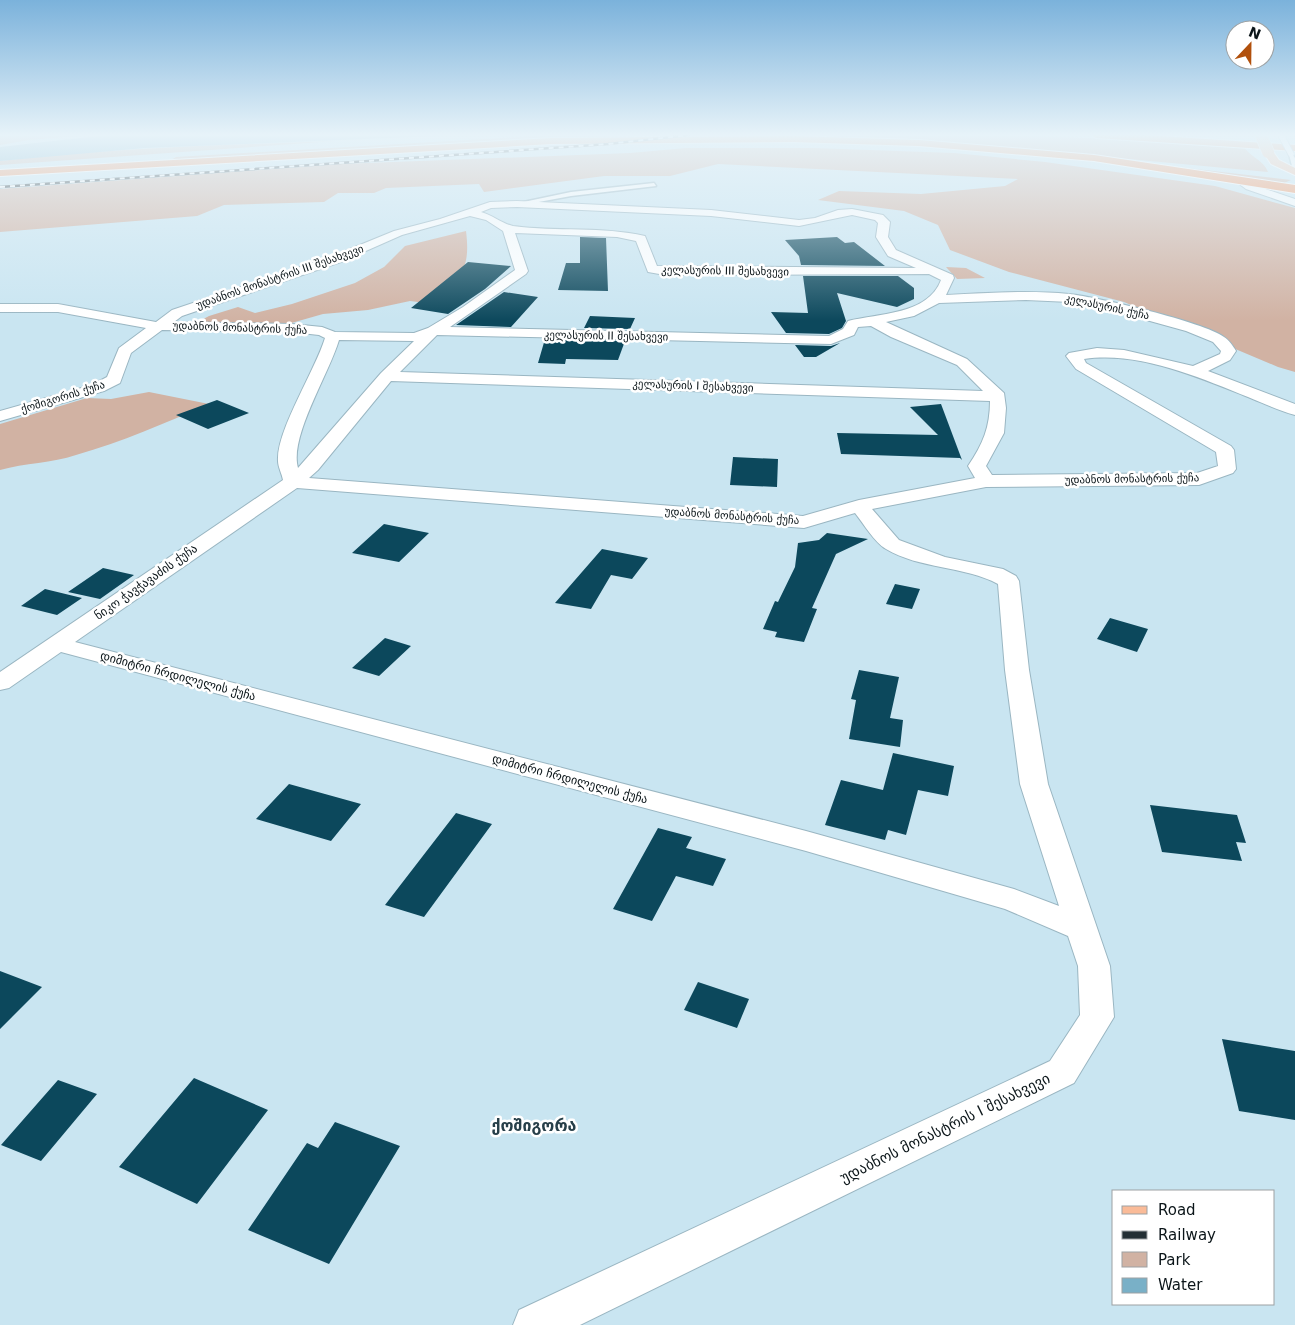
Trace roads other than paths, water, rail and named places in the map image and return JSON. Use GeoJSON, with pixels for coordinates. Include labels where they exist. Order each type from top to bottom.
{"type":"FeatureCollection","features":[{"type":"Feature","properties":{"kind":"street"},"geometry":{"type":"LineString","coordinates":[[1278,197],[1295,203]]}},
{"type":"Feature","properties":{"kind":"street"},"geometry":{"type":"LineString","coordinates":[[517,204],[711,212],[799,223],[818,221],[838,213],[879,217],[884,222],[882,237],[892,253],[948,278],[944,289],[936,299]]}},
{"type":"Feature","properties":{"kind":"street","name":"უდაბნოს მონასტრის III შესახვევი"},"geometry":{"type":"LineString","coordinates":[[158,326],[178,313],[337,259],[398,233],[490,205],[517,204]]}},
{"type":"Feature","properties":{"kind":"street"},"geometry":{"type":"LineString","coordinates":[[333,336],[326,360],[291,434],[286,460],[293,482],[312,466],[387,376],[433,331],[468,310],[522,271],[508,229],[490,218],[470,212]]}},
{"type":"Feature","properties":{"kind":"street","name":"კელასურის III შესახვევი"},"geometry":{"type":"LineString","coordinates":[[508,229],[617,234],[641,239],[652,269],[664,271],[934,272]]}},
{"type":"Feature","properties":{"kind":"street","name":"კელასურის ქუჩა"},"geometry":{"type":"LineString","coordinates":[[873,321],[909,313],[936,299],[1026,296],[1070,298],[1123,309],[1191,328],[1218,339],[1229,351],[1225,357],[1196,371]]}},
{"type":"Feature","properties":{"kind":"street","name":"უდაბნოს მონასტრის ქუჩა"},"geometry":{"type":"LineString","coordinates":[[0,308],[58,308],[158,326],[292,328],[322,332],[333,336]]}},
{"type":"Feature","properties":{"kind":"street"},"geometry":{"type":"LineString","coordinates":[[873,321],[896,334],[962,362],[998,396],[999,425],[994,441],[977,466],[986,481]]}},
{"type":"Feature","properties":{"kind":"street","name":"კელასურის II შესახვევი"},"geometry":{"type":"LineString","coordinates":[[333,336],[415,337],[433,331],[831,340],[849,332],[853,324],[873,321]]}},
{"type":"Feature","properties":{"kind":"street","name":"ქოშიგორის ქუჩა"},"geometry":{"type":"LineString","coordinates":[[0,416],[98,388],[114,380],[124,351],[158,326]]}},
{"type":"Feature","properties":{"kind":"street","name":"უდაბნოს მონასტრის ქუჩა"},"geometry":{"type":"LineString","coordinates":[[293,482],[804,522],[859,506],[986,481],[1199,480],[1227,470],[1225,450],[1081,366],[1074,356],[1089,351],[1119,353],[1196,371],[1295,410]]}},
{"type":"Feature","properties":{"kind":"street","name":"კელასურის I შესახვევი"},"geometry":{"type":"LineString","coordinates":[[387,376],[998,396]]}},
{"type":"Feature","properties":{"kind":"street","name":"ნიკო ჭავჭავაძის ქუჩა"},"geometry":{"type":"LineString","coordinates":[[0,683],[293,482]]}},
{"type":"Feature","properties":{"kind":"street","name":"უდაბნოს მონასტრის I შესახვევი"},"geometry":{"type":"LineString","coordinates":[[534,1325],[1062,1072],[1098,1017],[1094,966],[1079,927],[1034,784],[1017,670],[1008,581],[995,574],[939,562],[892,544],[859,506]]}},
{"type":"Feature","properties":{"kind":"street","name":"დიმიტრი ჩრდილელის ქუჩა"},"geometry":{"type":"LineString","coordinates":[[57,644],[816,844],[1014,900],[1079,927]]}},
{"type":"Feature","properties":{"kind":"lane"},"geometry":{"type":"LineString","coordinates":[[517,204],[556,197]]}},
{"type":"Feature","properties":{"kind":"district","name":"ქოშიგორა"},"geometry":{"type":"Point","coordinates":[534,1125]}}]}
